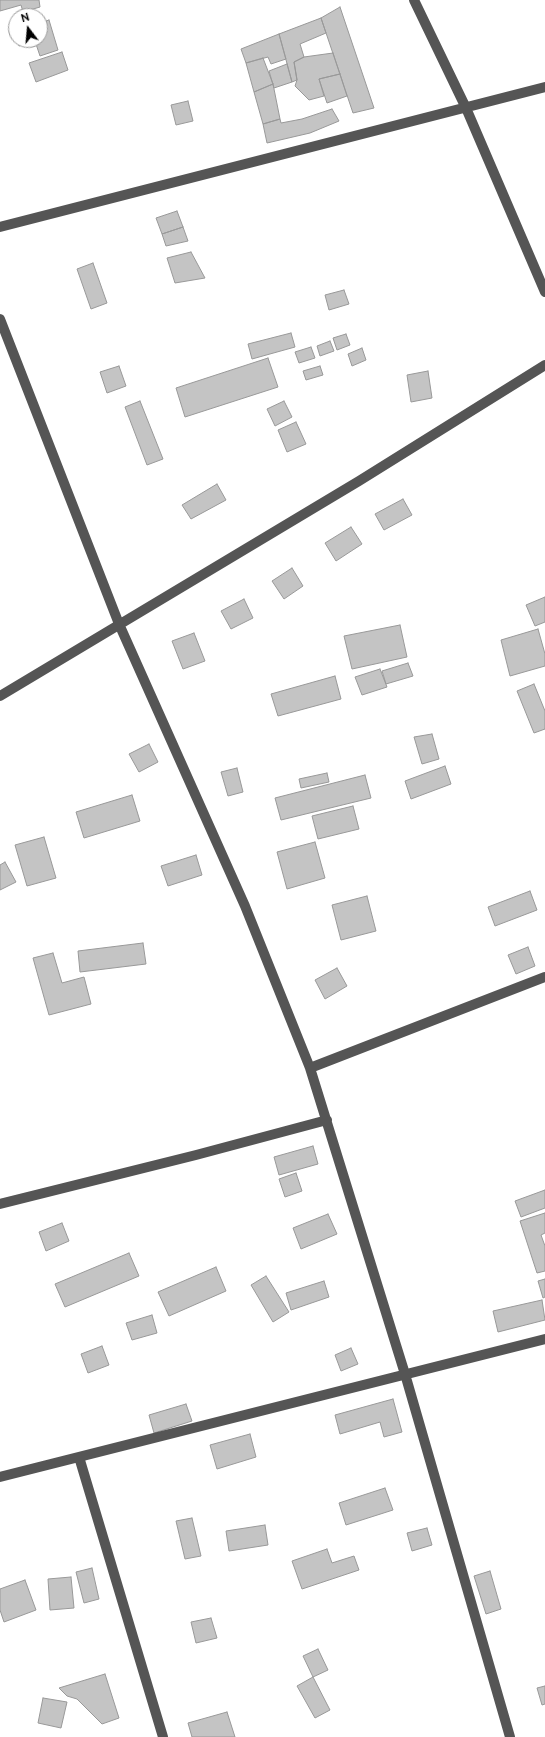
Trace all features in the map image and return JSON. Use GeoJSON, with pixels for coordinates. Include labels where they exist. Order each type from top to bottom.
{"type":"FeatureCollection","features":[{"type":"Feature","properties":{"kind":"street"},"geometry":{"type":"LineString","coordinates":[[414,0],[466,108],[545,292]]}},
{"type":"Feature","properties":{"kind":"street"},"geometry":{"type":"LineString","coordinates":[[0,228],[545,87]]}},
{"type":"Feature","properties":{"kind":"street"},"geometry":{"type":"LineString","coordinates":[[0,318],[119,624],[245,906],[310,1068],[405,1374],[510,1737]]}},
{"type":"Feature","properties":{"kind":"street"},"geometry":{"type":"LineString","coordinates":[[0,696],[358,481],[545,365]]}},
{"type":"Feature","properties":{"kind":"street"},"geometry":{"type":"LineString","coordinates":[[310,1068],[378,1043],[545,977]]}},
{"type":"Feature","properties":{"kind":"street"},"geometry":{"type":"LineString","coordinates":[[0,1204],[196,1155],[327,1120]]}},
{"type":"Feature","properties":{"kind":"street"},"geometry":{"type":"LineString","coordinates":[[0,1477],[545,1339]]}},
{"type":"Feature","properties":{"kind":"street"},"geometry":{"type":"LineString","coordinates":[[79,1457],[163,1737]]}},
{"type":"Feature","properties":{"kind":"building"},"geometry":{"type":"Polygon","coordinates":[[[0,0],[39,0],[40,7],[37,8],[22,8],[21,5],[0,11],[0,0]]]}},
{"type":"Feature","properties":{"kind":"building"},"geometry":{"type":"Polygon","coordinates":[[[340,7],[374,108],[353,113],[321,18],[340,7]]]}},
{"type":"Feature","properties":{"kind":"building"},"geometry":{"type":"Polygon","coordinates":[[[321,18],[326,33],[300,44],[304,57],[294,62],[297,80],[292,82],[279,34],[321,18]]]}},
{"type":"Feature","properties":{"kind":"building"},"geometry":{"type":"Polygon","coordinates":[[[48,20],[58,50],[40,56],[37,48],[48,48],[48,20]]]}},
{"type":"Feature","properties":{"kind":"building"},"geometry":{"type":"Polygon","coordinates":[[[279,34],[286,59],[271,64],[268,57],[246,63],[241,49],[279,34]]]}},
{"type":"Feature","properties":{"kind":"building"},"geometry":{"type":"Polygon","coordinates":[[[62,52],[68,70],[36,82],[29,63],[62,52]]]}},
{"type":"Feature","properties":{"kind":"building"},"geometry":{"type":"Polygon","coordinates":[[[333,53],[340,74],[319,79],[324,96],[309,100],[295,86],[297,80],[294,62],[304,57],[333,53]]]}},
{"type":"Feature","properties":{"kind":"building"},"geometry":{"type":"Polygon","coordinates":[[[263,58],[273,84],[254,92],[246,63],[263,58]]]}},
{"type":"Feature","properties":{"kind":"building"},"geometry":{"type":"Polygon","coordinates":[[[287,64],[292,82],[274,88],[269,71],[287,64]]]}},
{"type":"Feature","properties":{"kind":"building"},"geometry":{"type":"Polygon","coordinates":[[[340,74],[347,96],[327,103],[319,79],[340,74]]]}},
{"type":"Feature","properties":{"kind":"building"},"geometry":{"type":"Polygon","coordinates":[[[273,84],[280,119],[263,124],[254,92],[273,84]]]}},
{"type":"Feature","properties":{"kind":"building"},"geometry":{"type":"Polygon","coordinates":[[[188,101],[193,121],[176,125],[171,105],[188,101]]]}},
{"type":"Feature","properties":{"kind":"building"},"geometry":{"type":"Polygon","coordinates":[[[332,109],[339,121],[310,133],[267,143],[263,124],[280,119],[281,123],[302,119],[332,109]]]}},
{"type":"Feature","properties":{"kind":"building"},"geometry":{"type":"Polygon","coordinates":[[[177,211],[183,227],[162,234],[156,218],[177,211]]]}},
{"type":"Feature","properties":{"kind":"building"},"geometry":{"type":"Polygon","coordinates":[[[183,227],[188,241],[166,246],[162,234],[183,227]]]}},
{"type":"Feature","properties":{"kind":"building"},"geometry":{"type":"Polygon","coordinates":[[[191,252],[205,278],[175,283],[167,258],[191,252]]]}},
{"type":"Feature","properties":{"kind":"building"},"geometry":{"type":"Polygon","coordinates":[[[93,263],[107,303],[91,309],[77,269],[93,263]]]}},
{"type":"Feature","properties":{"kind":"building"},"geometry":{"type":"Polygon","coordinates":[[[344,290],[349,304],[329,310],[325,295],[344,290]]]}},
{"type":"Feature","properties":{"kind":"building"},"geometry":{"type":"Polygon","coordinates":[[[291,333],[295,347],[252,359],[248,344],[291,333]]]}},
{"type":"Feature","properties":{"kind":"building"},"geometry":{"type":"Polygon","coordinates":[[[346,334],[350,345],[337,350],[333,338],[346,334]]]}},
{"type":"Feature","properties":{"kind":"building"},"geometry":{"type":"Polygon","coordinates":[[[330,341],[334,351],[320,356],[317,346],[330,341]]]}},
{"type":"Feature","properties":{"kind":"building"},"geometry":{"type":"Polygon","coordinates":[[[311,347],[315,358],[299,363],[295,352],[311,347]]]}},
{"type":"Feature","properties":{"kind":"building"},"geometry":{"type":"Polygon","coordinates":[[[362,348],[366,360],[352,366],[348,354],[362,348]]]}},
{"type":"Feature","properties":{"kind":"building"},"geometry":{"type":"Polygon","coordinates":[[[268,358],[278,387],[185,417],[176,388],[268,358]]]}},
{"type":"Feature","properties":{"kind":"building"},"geometry":{"type":"Polygon","coordinates":[[[119,366],[126,386],[107,393],[100,372],[119,366]]]}},
{"type":"Feature","properties":{"kind":"building"},"geometry":{"type":"Polygon","coordinates":[[[320,366],[323,375],[306,380],[303,371],[320,366]]]}},
{"type":"Feature","properties":{"kind":"building"},"geometry":{"type":"Polygon","coordinates":[[[428,371],[432,398],[411,402],[407,375],[428,371]]]}},
{"type":"Feature","properties":{"kind":"building"},"geometry":{"type":"Polygon","coordinates":[[[140,401],[163,459],[147,465],[125,407],[140,401]]]}},
{"type":"Feature","properties":{"kind":"building"},"geometry":{"type":"Polygon","coordinates":[[[284,401],[292,417],[275,426],[267,409],[284,401]]]}},
{"type":"Feature","properties":{"kind":"building"},"geometry":{"type":"Polygon","coordinates":[[[296,422],[306,444],[287,452],[278,430],[296,422]]]}},
{"type":"Feature","properties":{"kind":"building"},"geometry":{"type":"Polygon","coordinates":[[[217,484],[226,500],[191,519],[182,505],[217,484]]]}},
{"type":"Feature","properties":{"kind":"building"},"geometry":{"type":"Polygon","coordinates":[[[403,499],[412,515],[384,530],[375,514],[403,499]]]}},
{"type":"Feature","properties":{"kind":"building"},"geometry":{"type":"Polygon","coordinates":[[[351,527],[362,544],[336,561],[325,543],[351,527]]]}},
{"type":"Feature","properties":{"kind":"building"},"geometry":{"type":"Polygon","coordinates":[[[292,568],[303,586],[284,599],[272,581],[292,568]]]}},
{"type":"Feature","properties":{"kind":"building"},"geometry":{"type":"Polygon","coordinates":[[[545,597],[545,622],[535,626],[526,605],[545,597]]]}},
{"type":"Feature","properties":{"kind":"building"},"geometry":{"type":"Polygon","coordinates":[[[244,599],[253,618],[231,629],[221,611],[244,599]]]}},
{"type":"Feature","properties":{"kind":"building"},"geometry":{"type":"Polygon","coordinates":[[[400,625],[407,657],[352,669],[344,636],[400,625]]]}},
{"type":"Feature","properties":{"kind":"building"},"geometry":{"type":"Polygon","coordinates":[[[538,629],[545,654],[545,666],[510,676],[501,640],[538,629]]]}},
{"type":"Feature","properties":{"kind":"building"},"geometry":{"type":"Polygon","coordinates":[[[194,633],[205,661],[183,669],[172,641],[194,633]]]}},
{"type":"Feature","properties":{"kind":"building"},"geometry":{"type":"Polygon","coordinates":[[[408,663],[413,676],[386,684],[382,671],[408,663]]]}},
{"type":"Feature","properties":{"kind":"building"},"geometry":{"type":"Polygon","coordinates":[[[380,669],[387,687],[362,695],[355,677],[380,669]]]}},
{"type":"Feature","properties":{"kind":"building"},"geometry":{"type":"Polygon","coordinates":[[[335,676],[341,699],[278,716],[271,694],[335,676]]]}},
{"type":"Feature","properties":{"kind":"building"},"geometry":{"type":"Polygon","coordinates":[[[534,684],[545,711],[545,729],[534,733],[517,691],[534,684]]]}},
{"type":"Feature","properties":{"kind":"building"},"geometry":{"type":"Polygon","coordinates":[[[432,734],[439,759],[422,764],[414,737],[432,734]]]}},
{"type":"Feature","properties":{"kind":"building"},"geometry":{"type":"Polygon","coordinates":[[[149,744],[158,762],[139,772],[129,754],[149,744]]]}},
{"type":"Feature","properties":{"kind":"building"},"geometry":{"type":"Polygon","coordinates":[[[445,766],[451,784],[411,799],[405,781],[445,766]]]}},
{"type":"Feature","properties":{"kind":"building"},"geometry":{"type":"Polygon","coordinates":[[[237,768],[243,792],[228,796],[221,772],[237,768]]]}},
{"type":"Feature","properties":{"kind":"building"},"geometry":{"type":"Polygon","coordinates":[[[327,773],[329,782],[301,788],[299,779],[327,773]]]}},
{"type":"Feature","properties":{"kind":"building"},"geometry":{"type":"Polygon","coordinates":[[[365,775],[371,798],[281,820],[275,798],[365,775]]]}},
{"type":"Feature","properties":{"kind":"building"},"geometry":{"type":"Polygon","coordinates":[[[132,795],[140,821],[84,838],[76,812],[132,795]]]}},
{"type":"Feature","properties":{"kind":"building"},"geometry":{"type":"Polygon","coordinates":[[[353,806],[359,829],[318,839],[312,816],[353,806]]]}},
{"type":"Feature","properties":{"kind":"building"},"geometry":{"type":"Polygon","coordinates":[[[44,837],[56,878],[27,886],[15,845],[44,837]]]}},
{"type":"Feature","properties":{"kind":"building"},"geometry":{"type":"Polygon","coordinates":[[[315,842],[325,878],[287,889],[277,852],[315,842]]]}},
{"type":"Feature","properties":{"kind":"building"},"geometry":{"type":"Polygon","coordinates":[[[196,855],[202,875],[168,886],[161,866],[196,855]]]}},
{"type":"Feature","properties":{"kind":"building"},"geometry":{"type":"Polygon","coordinates":[[[5,862],[16,882],[0,890],[0,865],[5,862]]]}},
{"type":"Feature","properties":{"kind":"building"},"geometry":{"type":"Polygon","coordinates":[[[530,891],[537,910],[495,926],[488,907],[530,891]]]}},
{"type":"Feature","properties":{"kind":"building"},"geometry":{"type":"Polygon","coordinates":[[[367,896],[376,931],[341,940],[332,905],[367,896]]]}},
{"type":"Feature","properties":{"kind":"building"},"geometry":{"type":"Polygon","coordinates":[[[143,943],[146,964],[80,972],[78,951],[143,943]]]}},
{"type":"Feature","properties":{"kind":"building"},"geometry":{"type":"Polygon","coordinates":[[[528,947],[535,966],[516,974],[508,955],[528,947]]]}},
{"type":"Feature","properties":{"kind":"building"},"geometry":{"type":"Polygon","coordinates":[[[53,953],[62,983],[84,977],[91,1004],[49,1015],[33,958],[53,953]]]}},
{"type":"Feature","properties":{"kind":"building"},"geometry":{"type":"Polygon","coordinates":[[[337,968],[347,986],[325,999],[315,980],[337,968]]]}},
{"type":"Feature","properties":{"kind":"building"},"geometry":{"type":"Polygon","coordinates":[[[313,1146],[318,1164],[279,1175],[274,1157],[313,1146]]]}},
{"type":"Feature","properties":{"kind":"building"},"geometry":{"type":"Polygon","coordinates":[[[296,1173],[302,1191],[285,1197],[279,1179],[296,1173]]]}},
{"type":"Feature","properties":{"kind":"building"},"geometry":{"type":"Polygon","coordinates":[[[545,1190],[545,1208],[521,1217],[515,1201],[545,1190]]]}},
{"type":"Feature","properties":{"kind":"building"},"geometry":{"type":"Polygon","coordinates":[[[545,1213],[545,1233],[541,1235],[545,1246],[545,1271],[537,1273],[520,1221],[545,1213]]]}},
{"type":"Feature","properties":{"kind":"building"},"geometry":{"type":"Polygon","coordinates":[[[328,1214],[337,1234],[301,1249],[293,1228],[328,1214]]]}},
{"type":"Feature","properties":{"kind":"building"},"geometry":{"type":"Polygon","coordinates":[[[62,1223],[69,1241],[46,1251],[39,1232],[62,1223]]]}},
{"type":"Feature","properties":{"kind":"building"},"geometry":{"type":"Polygon","coordinates":[[[129,1253],[139,1276],[65,1307],[55,1284],[129,1253]]]}},
{"type":"Feature","properties":{"kind":"building"},"geometry":{"type":"Polygon","coordinates":[[[216,1267],[226,1291],[169,1316],[158,1292],[216,1267]]]}},
{"type":"Feature","properties":{"kind":"building"},"geometry":{"type":"Polygon","coordinates":[[[266,1276],[289,1312],[273,1322],[251,1285],[266,1276]]]}},
{"type":"Feature","properties":{"kind":"building"},"geometry":{"type":"Polygon","coordinates":[[[545,1279],[545,1297],[543,1298],[538,1281],[545,1279]]]}},
{"type":"Feature","properties":{"kind":"building"},"geometry":{"type":"Polygon","coordinates":[[[324,1281],[329,1297],[291,1310],[286,1293],[324,1281]]]}},
{"type":"Feature","properties":{"kind":"building"},"geometry":{"type":"Polygon","coordinates":[[[542,1300],[545,1320],[498,1332],[493,1311],[542,1300]]]}},
{"type":"Feature","properties":{"kind":"building"},"geometry":{"type":"Polygon","coordinates":[[[152,1315],[157,1333],[132,1340],[126,1323],[152,1315]]]}},
{"type":"Feature","properties":{"kind":"building"},"geometry":{"type":"Polygon","coordinates":[[[102,1346],[109,1365],[88,1373],[81,1354],[102,1346]]]}},
{"type":"Feature","properties":{"kind":"building"},"geometry":{"type":"Polygon","coordinates":[[[351,1348],[358,1364],[341,1371],[335,1355],[351,1348]]]}},
{"type":"Feature","properties":{"kind":"building"},"geometry":{"type":"Polygon","coordinates":[[[393,1399],[402,1432],[384,1437],[380,1422],[340,1434],[335,1415],[393,1399]]]}},
{"type":"Feature","properties":{"kind":"building"},"geometry":{"type":"Polygon","coordinates":[[[186,1404],[192,1421],[154,1433],[149,1415],[186,1404]]]}},
{"type":"Feature","properties":{"kind":"building"},"geometry":{"type":"Polygon","coordinates":[[[250,1434],[256,1457],[217,1469],[210,1445],[250,1434]]]}},
{"type":"Feature","properties":{"kind":"building"},"geometry":{"type":"Polygon","coordinates":[[[385,1488],[393,1510],[346,1525],[339,1503],[385,1488]]]}},
{"type":"Feature","properties":{"kind":"building"},"geometry":{"type":"Polygon","coordinates":[[[192,1518],[201,1556],[185,1559],[176,1521],[192,1518]]]}},
{"type":"Feature","properties":{"kind":"building"},"geometry":{"type":"Polygon","coordinates":[[[265,1525],[268,1545],[229,1551],[226,1531],[265,1525]]]}},
{"type":"Feature","properties":{"kind":"building"},"geometry":{"type":"Polygon","coordinates":[[[427,1528],[432,1545],[412,1551],[407,1533],[427,1528]]]}},
{"type":"Feature","properties":{"kind":"building"},"geometry":{"type":"Polygon","coordinates":[[[327,1549],[332,1563],[354,1556],[359,1570],[302,1589],[292,1561],[327,1549]]]}},
{"type":"Feature","properties":{"kind":"building"},"geometry":{"type":"Polygon","coordinates":[[[92,1568],[99,1599],[84,1603],[76,1572],[92,1568]]]}},
{"type":"Feature","properties":{"kind":"building"},"geometry":{"type":"Polygon","coordinates":[[[490,1571],[501,1609],[486,1614],[474,1576],[490,1571]]]}},
{"type":"Feature","properties":{"kind":"building"},"geometry":{"type":"Polygon","coordinates":[[[71,1577],[74,1608],[50,1610],[48,1579],[71,1577]]]}},
{"type":"Feature","properties":{"kind":"building"},"geometry":{"type":"Polygon","coordinates":[[[25,1580],[36,1610],[4,1622],[0,1610],[0,1589],[25,1580]]]}},
{"type":"Feature","properties":{"kind":"building"},"geometry":{"type":"Polygon","coordinates":[[[211,1618],[217,1638],[196,1643],[191,1622],[211,1618]]]}},
{"type":"Feature","properties":{"kind":"building"},"geometry":{"type":"Polygon","coordinates":[[[318,1649],[328,1670],[313,1677],[303,1656],[318,1649]]]}},
{"type":"Feature","properties":{"kind":"building"},"geometry":{"type":"Polygon","coordinates":[[[105,1674],[119,1718],[102,1724],[77,1699],[67,1696],[59,1688],[105,1674]]]}},
{"type":"Feature","properties":{"kind":"building"},"geometry":{"type":"Polygon","coordinates":[[[313,1677],[330,1710],[315,1718],[297,1686],[313,1677]]]}},
{"type":"Feature","properties":{"kind":"building"},"geometry":{"type":"Polygon","coordinates":[[[545,1686],[545,1704],[542,1705],[537,1688],[545,1686]]]}},
{"type":"Feature","properties":{"kind":"building"},"geometry":{"type":"Polygon","coordinates":[[[43,1698],[67,1702],[61,1728],[38,1723],[43,1698]]]}},
{"type":"Feature","properties":{"kind":"building"},"geometry":{"type":"Polygon","coordinates":[[[227,1712],[235,1737],[192,1737],[188,1723],[227,1712]]]}}]}
